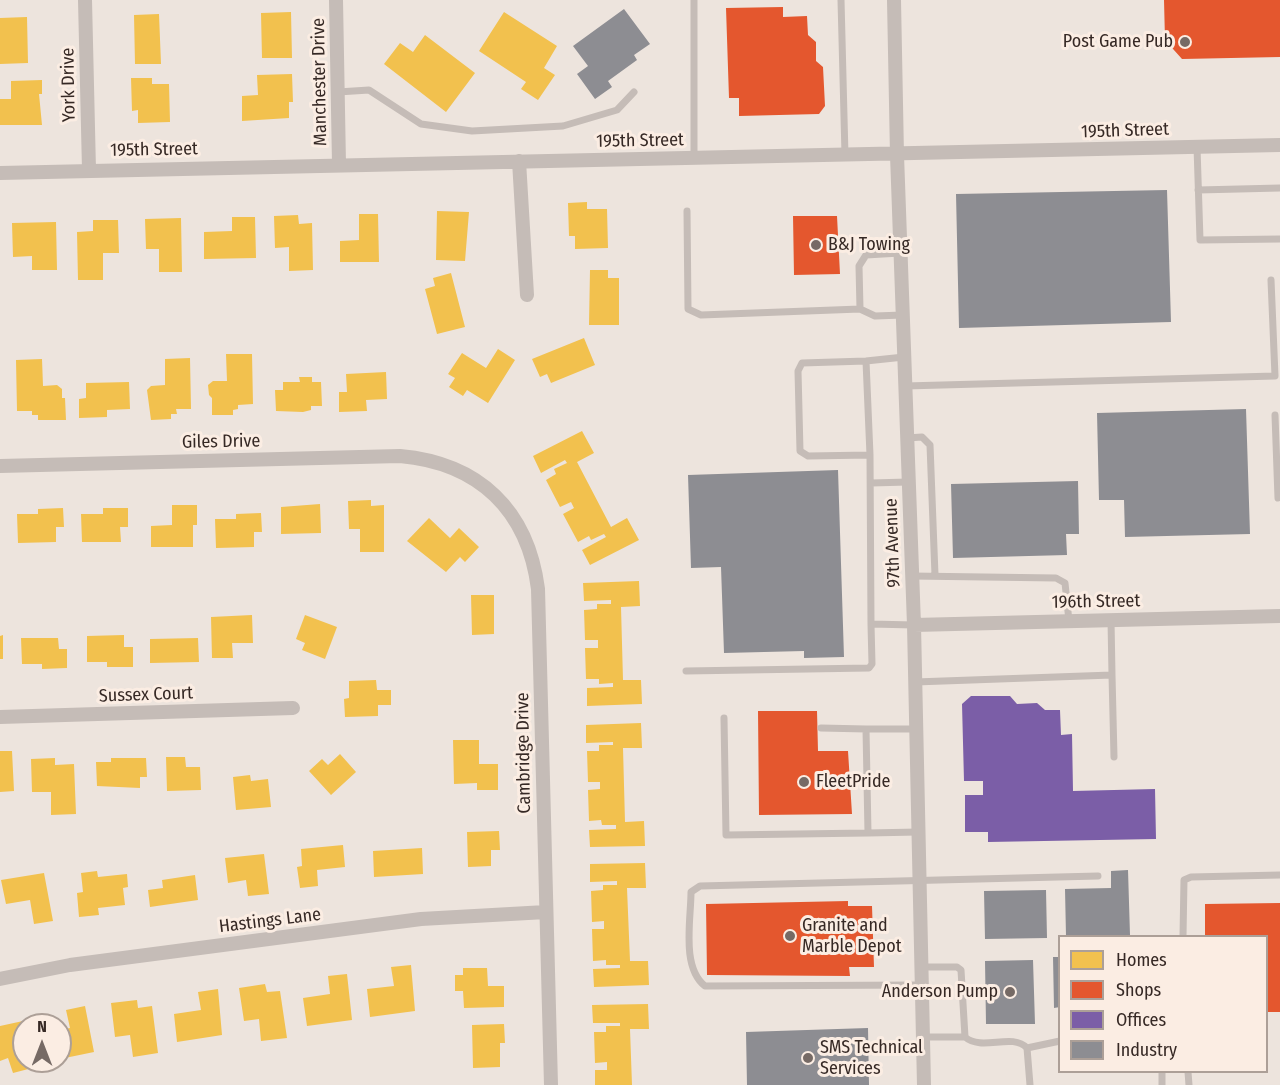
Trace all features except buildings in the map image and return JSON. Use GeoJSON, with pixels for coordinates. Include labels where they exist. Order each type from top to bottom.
{"type":"FeatureCollection","features":[{"type":"Feature","properties":{"kind":"street","name":"York Drive"},"geometry":{"type":"LineString","coordinates":[[85,0],[89,170]]}},
{"type":"Feature","properties":{"kind":"street","name":"Manchester Drive"},"geometry":{"type":"LineString","coordinates":[[336,0],[339,164]]}},
{"type":"Feature","properties":{"kind":"street","name":"97th Avenue"},"geometry":{"type":"LineString","coordinates":[[894,0],[900,253],[914,625],[924,1085]]}},
{"type":"Feature","properties":{"kind":"street","name":"195th Street"},"geometry":{"type":"LineString","coordinates":[[0,173],[1280,145]]}},
{"type":"Feature","properties":{"kind":"street"},"geometry":{"type":"LineString","coordinates":[[519,161],[527,295]]}},
{"type":"Feature","properties":{"kind":"street","name":"Giles Drive"},"geometry":{"type":"LineString","coordinates":[[0,466],[382,456],[417,458],[441,463]]}},
{"type":"Feature","properties":{"kind":"street","name":"Cambridge Drive"},"geometry":{"type":"LineString","coordinates":[[441,463],[478,482],[508,509],[523,533],[535,566],[538,589],[551,1085]]}},
{"type":"Feature","properties":{"kind":"street","name":"196th Street"},"geometry":{"type":"LineString","coordinates":[[914,625],[1280,616]]}},
{"type":"Feature","properties":{"kind":"street","name":"Sussex Court"},"geometry":{"type":"LineString","coordinates":[[0,717],[293,708]]}},
{"type":"Feature","properties":{"kind":"street","name":"Hastings Lane"},"geometry":{"type":"LineString","coordinates":[[0,979],[70,965],[420,919],[546,912]]}},
{"type":"Feature","properties":{"kind":"lane"},"geometry":{"type":"LineString","coordinates":[[694,0],[694,158]]}},
{"type":"Feature","properties":{"kind":"lane"},"geometry":{"type":"LineString","coordinates":[[841,0],[846,155]]}},
{"type":"Feature","properties":{"kind":"lane"},"geometry":{"type":"LineString","coordinates":[[338,92],[369,90],[421,124],[472,131],[563,126],[617,110],[634,92]]}},
{"type":"Feature","properties":{"kind":"lane"},"geometry":{"type":"LineString","coordinates":[[1197,147],[1200,240],[1280,239]]}},
{"type":"Feature","properties":{"kind":"lane"},"geometry":{"type":"LineString","coordinates":[[1198,190],[1280,188]]}},
{"type":"Feature","properties":{"kind":"lane"},"geometry":{"type":"LineString","coordinates":[[687,211],[688,309],[701,315],[860,309],[875,316],[903,315]]}},
{"type":"Feature","properties":{"kind":"lane"},"geometry":{"type":"LineString","coordinates":[[860,309],[859,266],[866,255],[900,253]]}},
{"type":"Feature","properties":{"kind":"lane"},"geometry":{"type":"LineString","coordinates":[[905,386],[1275,376],[1271,279]]}},
{"type":"Feature","properties":{"kind":"lane"},"geometry":{"type":"LineString","coordinates":[[870,455],[808,456],[800,452],[798,371],[802,363],[904,357]]}},
{"type":"Feature","properties":{"kind":"lane"},"geometry":{"type":"LineString","coordinates":[[686,670],[869,668],[872,664],[871,483],[866,361]]}},
{"type":"Feature","properties":{"kind":"lane"},"geometry":{"type":"LineString","coordinates":[[1275,414],[1278,498]]}},
{"type":"Feature","properties":{"kind":"lane"},"geometry":{"type":"LineString","coordinates":[[907,438],[922,437],[930,445],[935,575]]}},
{"type":"Feature","properties":{"kind":"lane"},"geometry":{"type":"LineString","coordinates":[[871,483],[909,482]]}},
{"type":"Feature","properties":{"kind":"lane"},"geometry":{"type":"LineString","coordinates":[[911,576],[1056,578],[1065,583],[1069,621]]}},
{"type":"Feature","properties":{"kind":"lane"},"geometry":{"type":"LineString","coordinates":[[1111,620],[1114,757]]}},
{"type":"Feature","properties":{"kind":"lane"},"geometry":{"type":"LineString","coordinates":[[872,624],[914,625]]}},
{"type":"Feature","properties":{"kind":"lane"},"geometry":{"type":"LineString","coordinates":[[915,682],[1112,675]]}},
{"type":"Feature","properties":{"kind":"lane"},"geometry":{"type":"LineString","coordinates":[[724,718],[726,835],[918,832]]}},
{"type":"Feature","properties":{"kind":"lane"},"geometry":{"type":"LineString","coordinates":[[821,728],[915,729]]}},
{"type":"Feature","properties":{"kind":"lane"},"geometry":{"type":"LineString","coordinates":[[866,729],[868,834]]}},
{"type":"Feature","properties":{"kind":"lane"},"geometry":{"type":"LineString","coordinates":[[1184,935],[1184,880],[1191,877],[1280,875]]}},
{"type":"Feature","properties":{"kind":"lane"},"geometry":{"type":"LineString","coordinates":[[921,985],[705,986],[694,973],[691,961],[691,892],[700,886],[1098,876]]}},
{"type":"Feature","properties":{"kind":"lane"},"geometry":{"type":"LineString","coordinates":[[921,967],[957,967],[961,970],[965,1037],[970,1042],[1018,1042],[1027,1048],[1058,1041]]}},
{"type":"Feature","properties":{"kind":"lane"},"geometry":{"type":"LineString","coordinates":[[922,1037],[965,1037]]}},
{"type":"Feature","properties":{"kind":"lane"},"geometry":{"type":"LineString","coordinates":[[1027,1048],[1030,1085]]}},
{"type":"Feature","properties":{"kind":"place","name":"Post Game Pub"},"geometry":{"type":"Point","coordinates":[1185,42]}},
{"type":"Feature","properties":{"kind":"place","name":"B&J Towing"},"geometry":{"type":"Point","coordinates":[816,245]}},
{"type":"Feature","properties":{"kind":"place","name":"FleetPride"},"geometry":{"type":"Point","coordinates":[804,782]}},
{"type":"Feature","properties":{"kind":"place","name":"Granite and Marble Depot"},"geometry":{"type":"Point","coordinates":[790,936]}},
{"type":"Feature","properties":{"kind":"place","name":"Anderson Pump"},"geometry":{"type":"Point","coordinates":[1010,992]}},
{"type":"Feature","properties":{"kind":"place","name":"SMS Technical Services"},"geometry":{"type":"Point","coordinates":[808,1058]}}]}
